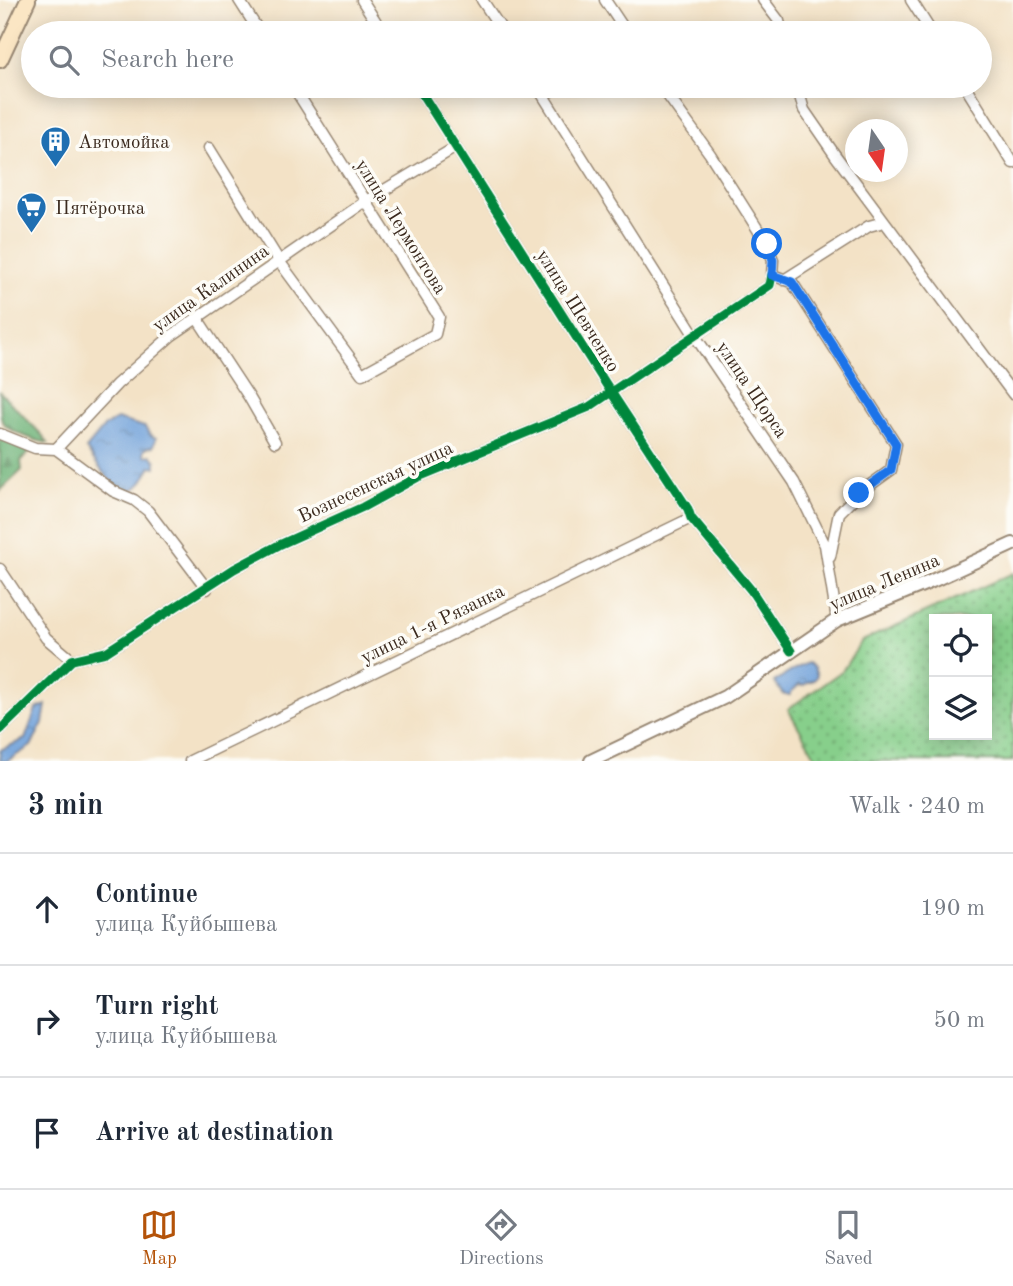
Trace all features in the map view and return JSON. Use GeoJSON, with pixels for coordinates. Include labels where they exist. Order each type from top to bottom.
{"type":"FeatureCollection","features":[{"type":"Feature","properties":{"kind":"main road"},"geometry":{"type":"LineString","coordinates":[[0,60],[28,0]]}},
{"type":"Feature","properties":{"kind":"street"},"geometry":{"type":"LineString","coordinates":[[239,0],[252,21]]}},
{"type":"Feature","properties":{"kind":"street"},"geometry":{"type":"LineString","coordinates":[[362,0],[375,21]]}},
{"type":"Feature","properties":{"kind":"street"},"geometry":{"type":"LineString","coordinates":[[482,0],[496,21]]}},
{"type":"Feature","properties":{"kind":"street"},"geometry":{"type":"LineString","coordinates":[[606,0],[619,21]]}},
{"type":"Feature","properties":{"kind":"street"},"geometry":{"type":"LineString","coordinates":[[763,0],[779,21]]}},
{"type":"Feature","properties":{"kind":"street"},"geometry":{"type":"LineString","coordinates":[[911,0],[924,21]]}},
{"type":"Feature","properties":{"kind":"street","name":"улица Лермонтова"},"geometry":{"type":"LineString","coordinates":[[209,148],[279,261],[362,374],[435,334],[439,317],[301,98]]}},
{"type":"Feature","properties":{"kind":"street","name":"улица Шевченко"},"geometry":{"type":"LineString","coordinates":[[425,98],[688,509],[691,518],[751,590],[791,651]]}},
{"type":"Feature","properties":{"kind":"street","name":"улица Щорса"},"geometry":{"type":"LineString","coordinates":[[546,98],[695,337],[794,482],[825,545],[837,620]]}},
{"type":"Feature","properties":{"kind":"street"},"geometry":{"type":"LineString","coordinates":[[670,98],[710,154],[767,244],[773,260],[772,275],[792,282],[896,444],[891,470],[859,493],[839,513],[829,561]]}},
{"type":"Feature","properties":{"kind":"street"},"geometry":{"type":"LineString","coordinates":[[800,98],[804,110],[884,222],[1013,394]]}},
{"type":"Feature","properties":{"kind":"street"},"geometry":{"type":"LineString","coordinates":[[972,98],[1013,163]]}},
{"type":"Feature","properties":{"kind":"street","name":"улица Калинина"},"geometry":{"type":"LineString","coordinates":[[57,449],[117,384],[171,336],[366,201],[456,147]]}},
{"type":"Feature","properties":{"kind":"street"},"geometry":{"type":"LineString","coordinates":[[784,279],[869,226],[884,222]]}},
{"type":"Feature","properties":{"kind":"street","name":"Вознесенская улица"},"geometry":{"type":"LineString","coordinates":[[72,660],[106,652],[234,569],[279,545],[363,507],[418,477],[589,407],[770,285],[772,275]]}},
{"type":"Feature","properties":{"kind":"street"},"geometry":{"type":"LineString","coordinates":[[197,318],[275,442]]}},
{"type":"Feature","properties":{"kind":"street"},"geometry":{"type":"LineString","coordinates":[[0,434],[35,449],[57,449],[113,491],[134,500],[148,511],[207,589]]}},
{"type":"Feature","properties":{"kind":"street","name":"улица 1-я Рязанка"},"geometry":{"type":"LineString","coordinates":[[190,761],[691,518]]}},
{"type":"Feature","properties":{"kind":"street","name":"улица Ленина"},"geometry":{"type":"LineString","coordinates":[[591,761],[725,697],[837,620],[1013,544]]}},
{"type":"Feature","properties":{"kind":"street"},"geometry":{"type":"LineString","coordinates":[[0,569],[46,638],[72,660],[0,730]]}},
{"type":"Feature","properties":{"kind":"green space"},"geometry":{"type":"Polygon","coordinates":[[[0,392],[48,443],[22,435],[5,425],[1,418],[0,392]]]}},
{"type":"Feature","properties":{"kind":"green space"},"geometry":{"type":"Polygon","coordinates":[[[0,437],[31,450],[21,461],[22,470],[0,491],[0,437]]]}},
{"type":"Feature","properties":{"kind":"green space"},"geometry":{"type":"Polygon","coordinates":[[[1013,573],[1013,761],[818,761],[788,709],[842,671],[862,641],[1013,573]]]}},
{"type":"Feature","properties":{"kind":"water"},"geometry":{"type":"Polygon","coordinates":[[[117,419],[145,427],[150,435],[156,438],[154,446],[147,447],[144,451],[145,456],[151,455],[156,461],[156,467],[151,466],[141,483],[131,490],[124,490],[108,479],[86,449],[105,426],[117,419]]]}},
{"type":"Feature","properties":{"kind":"water"},"geometry":{"type":"Polygon","coordinates":[[[808,663],[814,668],[817,675],[815,679],[802,686],[800,684],[791,695],[784,695],[774,682],[808,663]]]}},
{"type":"Feature","properties":{"kind":"water"},"geometry":{"type":"Polygon","coordinates":[[[46,705],[43,723],[31,746],[7,761],[0,761],[0,750],[25,739],[36,709],[46,705]]]}},
{"type":"Feature","properties":{"kind":"cycle path"},"geometry":{"type":"LineString","coordinates":[[425,98],[688,509],[691,518],[751,590],[791,651]]}},
{"type":"Feature","properties":{"kind":"cycle path"},"geometry":{"type":"LineString","coordinates":[[0,730],[72,660],[106,652],[234,569],[279,545],[363,507],[418,477],[589,407],[770,285],[772,275]]}},
{"type":"Feature","properties":{"kind":"place","name":"Автомойка"},"geometry":{"type":"Point","coordinates":[55,168]}},
{"type":"Feature","properties":{"kind":"place","name":"Пятёрочка"},"geometry":{"type":"Point","coordinates":[32,234]}},
{"type":"Feature","properties":{"kind":"route"},"geometry":{"type":"LineString","coordinates":[[767,244],[773,260],[772,275],[792,282],[896,444],[891,470],[859,493]]}}]}
